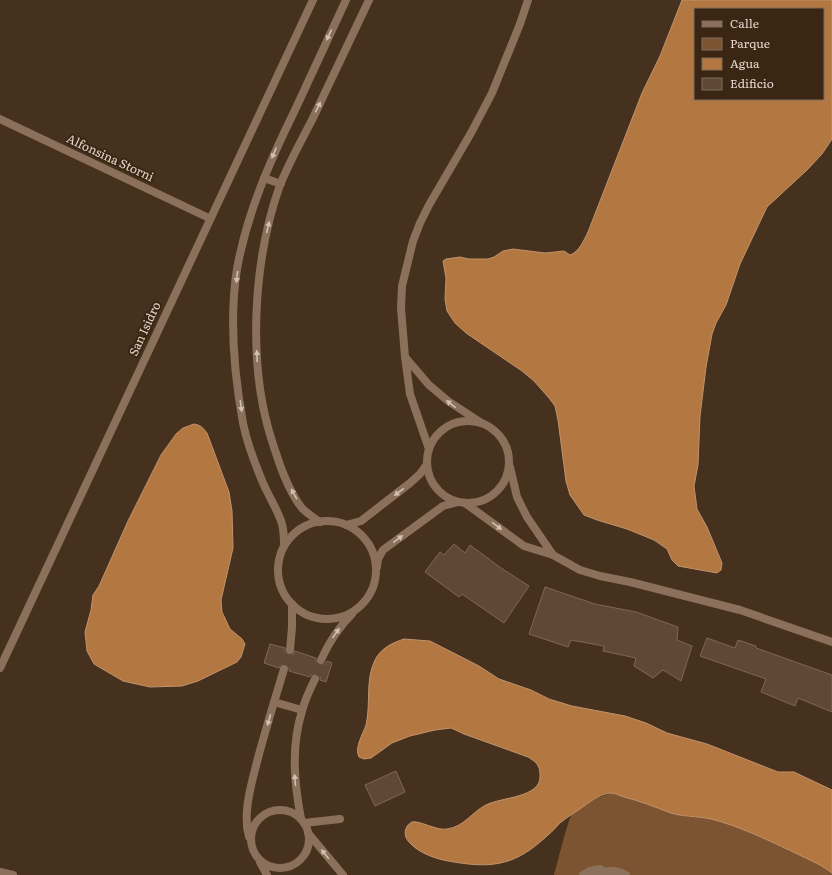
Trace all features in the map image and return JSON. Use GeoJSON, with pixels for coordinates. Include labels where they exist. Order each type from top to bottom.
{"type":"FeatureCollection","features":[{"type":"Feature","properties":{"kind":"street","name":"San Isidro"},"geometry":{"type":"LineString","coordinates":[[0,668],[312,0]]}},
{"type":"Feature","properties":{"kind":"street"},"geometry":{"type":"LineString","coordinates":[[284,546],[282,524],[277,510],[263,483],[252,454],[244,424],[234,347],[234,298],[237,269],[251,212],[264,178],[346,0]]}},
{"type":"Feature","properties":{"kind":"street"},"geometry":{"type":"LineString","coordinates":[[320,522],[309,515],[301,507],[280,466],[268,430],[262,403],[258,364],[256,327],[258,292],[263,251],[270,220],[281,184],[369,0]]}},
{"type":"Feature","properties":{"kind":"street"},"geometry":{"type":"LineString","coordinates":[[528,0],[520,24],[492,92],[467,140],[420,223],[402,286],[401,308],[410,394],[429,448],[427,464],[430,479],[438,491],[451,500],[461,503],[524,546],[553,555],[580,570],[740,610],[832,642]]}},
{"type":"Feature","properties":{"kind":"street","name":"Alfonsina Storni"},"geometry":{"type":"LineString","coordinates":[[0,119],[209,218]]}},
{"type":"Feature","properties":{"kind":"street"},"geometry":{"type":"LineString","coordinates":[[264,178],[281,184]]}},
{"type":"Feature","properties":{"kind":"street"},"geometry":{"type":"LineString","coordinates":[[405,357],[429,385],[448,401],[497,433],[502,439],[508,454],[517,497],[527,516],[553,555]]}},
{"type":"Feature","properties":{"kind":"street"},"geometry":{"type":"LineString","coordinates":[[429,448],[437,436],[448,426],[470,421],[484,424]]}},
{"type":"Feature","properties":{"kind":"street"},"geometry":{"type":"LineString","coordinates":[[321,660],[335,633],[368,596],[372,588],[378,559],[384,550],[443,506],[480,502],[493,495],[503,484],[509,462]]}},
{"type":"Feature","properties":{"kind":"street"},"geometry":{"type":"LineString","coordinates":[[346,525],[361,521],[410,483],[420,474],[427,464]]}},
{"type":"Feature","properties":{"kind":"street"},"geometry":{"type":"LineString","coordinates":[[355,611],[339,618],[322,619],[306,614],[292,604],[286,597],[279,581],[278,563],[284,546],[296,532],[311,524],[329,521],[346,525],[362,535],[368,543],[374,556],[376,570]]}},
{"type":"Feature","properties":{"kind":"street"},"geometry":{"type":"LineString","coordinates":[[290,650],[292,604]]}},
{"type":"Feature","properties":{"kind":"street"},"geometry":{"type":"LineString","coordinates":[[267,875],[251,846],[247,833],[247,820],[250,790],[284,669]]}},
{"type":"Feature","properties":{"kind":"street"},"geometry":{"type":"LineString","coordinates":[[315,679],[302,710],[296,735],[294,778],[303,821],[308,833],[343,875]]}},
{"type":"Feature","properties":{"kind":"street"},"geometry":{"type":"LineString","coordinates":[[274,702],[302,710]]}},
{"type":"Feature","properties":{"kind":"street"},"geometry":{"type":"LineString","coordinates":[[251,846],[251,835],[254,825],[266,813],[282,810],[292,813],[303,821],[340,819]]}},
{"type":"Feature","properties":{"kind":"street"},"geometry":{"type":"LineString","coordinates":[[259,860],[268,866],[278,868],[294,865],[302,858],[308,849],[308,833]]}},
{"type":"Feature","properties":{"kind":"street"},"geometry":{"type":"LineString","coordinates":[[583,875],[600,869],[626,875]]}},
{"type":"Feature","properties":{"kind":"street"},"geometry":{"type":"LineString","coordinates":[[595,875],[600,872],[611,871]]}},
{"type":"Feature","properties":{"kind":"street"},"geometry":{"type":"LineString","coordinates":[[0,872],[13,875]]}},
{"type":"Feature","properties":{"kind":"green space"},"geometry":{"type":"Polygon","coordinates":[[[611,793],[652,805],[672,813],[690,817],[699,816],[733,825],[817,863],[832,873],[832,875],[554,875],[565,833],[572,814],[601,796],[611,793]]]}},
{"type":"Feature","properties":{"kind":"water"},"geometry":{"type":"Polygon","coordinates":[[[682,0],[832,0],[832,139],[822,154],[807,170],[767,207],[740,264],[726,305],[712,334],[700,416],[698,465],[694,486],[697,509],[707,527],[722,563],[721,570],[717,573],[678,566],[672,560],[667,549],[654,540],[627,529],[584,515],[570,495],[566,481],[555,406],[534,381],[522,371],[466,333],[455,323],[447,311],[445,299],[446,278],[443,261],[446,259],[460,257],[469,259],[488,259],[503,251],[513,249],[545,253],[564,251],[570,255],[579,249],[588,232],[642,93],[660,56],[682,0]]]}},
{"type":"Feature","properties":{"kind":"water"},"geometry":{"type":"Polygon","coordinates":[[[194,424],[202,427],[207,433],[229,492],[232,511],[233,548],[221,600],[222,612],[230,629],[242,639],[245,644],[241,657],[237,662],[198,681],[182,686],[150,687],[123,681],[94,664],[87,651],[85,632],[91,610],[93,595],[99,586],[128,521],[161,455],[176,434],[183,428],[194,424]]]}},
{"type":"Feature","properties":{"kind":"water"},"geometry":{"type":"Polygon","coordinates":[[[404,639],[430,641],[479,666],[499,679],[531,690],[549,699],[572,706],[625,716],[646,723],[667,733],[707,744],[778,772],[794,772],[832,790],[832,873],[807,858],[732,825],[701,817],[671,813],[614,793],[604,794],[593,800],[560,823],[537,845],[505,862],[482,865],[469,864],[442,860],[418,850],[407,840],[405,834],[407,826],[412,822],[443,829],[453,828],[486,805],[519,796],[535,788],[539,783],[540,772],[537,764],[528,757],[451,728],[410,736],[392,743],[371,758],[364,759],[359,757],[358,745],[366,725],[370,676],[375,660],[384,649],[391,644],[404,639]]]}},
{"type":"Feature","properties":{"kind":"building"},"geometry":{"type":"Polygon","coordinates":[[[454,544],[465,553],[470,545],[529,586],[504,623],[462,594],[459,597],[425,572],[440,552],[444,555],[454,544]]]}},
{"type":"Feature","properties":{"kind":"building"},"geometry":{"type":"Polygon","coordinates":[[[545,587],[595,604],[636,612],[678,627],[677,640],[692,646],[681,681],[663,670],[653,678],[634,666],[636,658],[603,651],[604,646],[571,640],[568,647],[529,634],[545,587]]]}},
{"type":"Feature","properties":{"kind":"building"},"geometry":{"type":"Polygon","coordinates":[[[707,638],[735,648],[738,640],[756,646],[756,648],[832,675],[832,712],[798,698],[795,706],[761,692],[766,679],[700,656],[707,638]]]}},
{"type":"Feature","properties":{"kind":"building"},"geometry":{"type":"Polygon","coordinates":[[[270,644],[285,648],[285,653],[289,655],[293,655],[295,651],[316,658],[316,663],[319,665],[324,665],[327,661],[332,663],[326,682],[320,680],[320,676],[317,674],[312,674],[310,677],[289,671],[289,667],[286,664],[282,664],[279,668],[264,663],[270,644]]]}},
{"type":"Feature","properties":{"kind":"building"},"geometry":{"type":"Polygon","coordinates":[[[396,771],[405,792],[375,806],[365,785],[396,771]]]}},
{"type":"Feature","properties":{"kind":"tunnel"},"geometry":{"type":"LineString","coordinates":[[284,669],[290,650]]}},
{"type":"Feature","properties":{"kind":"tunnel"},"geometry":{"type":"LineString","coordinates":[[315,679],[321,660]]}}]}
